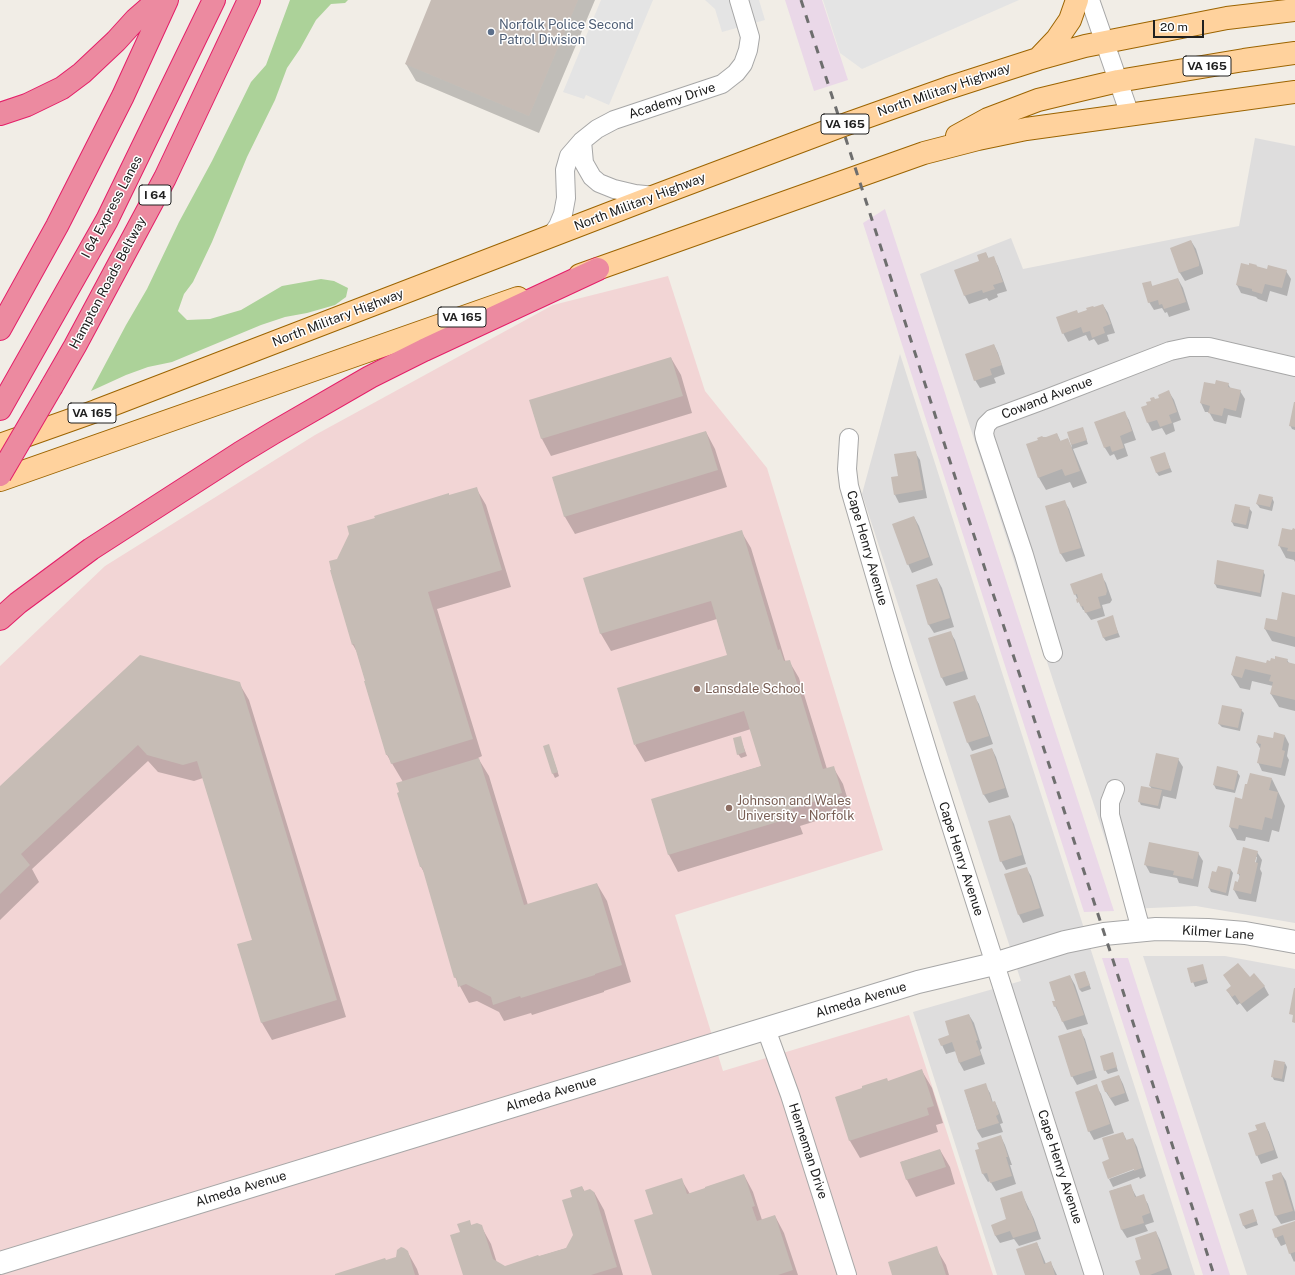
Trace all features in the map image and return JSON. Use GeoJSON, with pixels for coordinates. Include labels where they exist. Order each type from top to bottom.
{"type":"FeatureCollection","features":[{"type":"Feature","properties":{"kind":"highway"},"geometry":{"type":"LineString","coordinates":[[0,114],[27,105],[62,88],[82,73],[116,41],[136,19],[158,0]]}},
{"type":"Feature","properties":{"kind":"highway"},"geometry":{"type":"LineString","coordinates":[[0,329],[57,226],[123,96],[167,0]]}},
{"type":"Feature","properties":{"kind":"highway","name":"I 64 Express Lanes"},"geometry":{"type":"LineString","coordinates":[[3,403],[107,220],[214,0]]}},
{"type":"Feature","properties":{"kind":"highway","name":"Hampton Roads Beltway"},"geometry":{"type":"LineString","coordinates":[[0,475],[79,339],[165,178],[249,0]]}},
{"type":"Feature","properties":{"kind":"highway"},"geometry":{"type":"LineString","coordinates":[[0,619],[29,594],[91,549],[266,437],[370,377],[424,350],[598,269]]}},
{"type":"Feature","properties":{"kind":"main road"},"geometry":{"type":"LineString","coordinates":[[1038,59],[1057,39],[1070,20],[1077,0]]}},
{"type":"Feature","properties":{"kind":"main road","name":"North Military Highway"},"geometry":{"type":"LineString","coordinates":[[0,445],[96,411],[655,196],[841,126],[948,88],[1038,59],[1105,42],[1227,18],[1295,10]]}},
{"type":"Feature","properties":{"kind":"main road","name":"VA 165"},"geometry":{"type":"LineString","coordinates":[[0,480],[924,153],[988,119],[1038,100],[1118,81],[1295,53]]}},
{"type":"Feature","properties":{"kind":"main road"},"geometry":{"type":"LineString","coordinates":[[924,153],[978,139],[1026,129],[1295,92]]}},
{"type":"Feature","properties":{"kind":"street","name":"Academy Drive"},"geometry":{"type":"LineString","coordinates":[[551,236],[558,226],[563,214],[566,198],[565,170],[569,156],[582,141],[597,129],[614,120],[722,84],[736,73],[743,64],[748,50],[750,37],[739,0]]}},
{"type":"Feature","properties":{"kind":"street"},"geometry":{"type":"LineString","coordinates":[[1090,0],[1130,115]]}},
{"type":"Feature","properties":{"kind":"street"},"geometry":{"type":"LineString","coordinates":[[582,141],[584,163],[592,177],[599,183],[614,189],[634,194],[655,196]]}},
{"type":"Feature","properties":{"kind":"street","name":"Cowand Avenue"},"geometry":{"type":"LineString","coordinates":[[1053,653],[1024,555],[985,438],[984,433],[986,425],[992,419],[1170,350],[1190,347],[1209,347],[1295,367]]}},
{"type":"Feature","properties":{"kind":"street","name":"Cape Henry Avenue"},"geometry":{"type":"LineString","coordinates":[[849,438],[847,469],[849,486],[910,695],[994,964],[1094,1275]]}},
{"type":"Feature","properties":{"kind":"street"},"geometry":{"type":"LineString","coordinates":[[1115,789],[1110,802],[1110,815],[1141,930]]}},
{"type":"Feature","properties":{"kind":"street","name":"Kilmer Lane"},"geometry":{"type":"LineString","coordinates":[[1104,934],[1141,930],[1208,930],[1245,933],[1295,942]]}},
{"type":"Feature","properties":{"kind":"street","name":"Almeda Avenue"},"geometry":{"type":"LineString","coordinates":[[0,1263],[918,982],[994,964],[1065,942],[1104,934]]}},
{"type":"Feature","properties":{"kind":"street","name":"Henneman Drive"},"geometry":{"type":"LineString","coordinates":[[766,1029],[790,1095],[847,1275]]}},
{"type":"Feature","properties":{"kind":"shaded area"},"geometry":{"type":"Polygon","coordinates":[[[601,0],[653,0],[609,105],[586,95],[584,99],[563,92],[601,0]]]}},
{"type":"Feature","properties":{"kind":"shaded area"},"geometry":{"type":"Polygon","coordinates":[[[705,0],[759,0],[765,20],[722,32],[715,9],[705,0]]]}},
{"type":"Feature","properties":{"kind":"shaded area"},"geometry":{"type":"Polygon","coordinates":[[[785,0],[822,0],[848,80],[814,91],[785,0]]]}},
{"type":"Feature","properties":{"kind":"shaded area"},"geometry":{"type":"Polygon","coordinates":[[[823,0],[1019,0],[862,69],[840,53],[823,0]]]}},
{"type":"Feature","properties":{"kind":"shaded area"},"geometry":{"type":"Polygon","coordinates":[[[1255,138],[1295,146],[1295,923],[1196,906],[1128,909],[920,274],[1011,238],[1023,269],[1239,226],[1255,138]]]}},
{"type":"Feature","properties":{"kind":"shaded area"},"geometry":{"type":"Polygon","coordinates":[[[885,209],[1114,911],[1084,912],[863,223],[885,209]]]}},
{"type":"Feature","properties":{"kind":"shaded area"},"geometry":{"type":"Polygon","coordinates":[[[668,276],[705,391],[767,468],[883,850],[675,915],[723,1071],[909,1015],[993,1275],[0,1275],[0,666],[105,566],[315,435],[553,305],[668,276]]]}},
{"type":"Feature","properties":{"kind":"shaded area"},"geometry":{"type":"Polygon","coordinates":[[[900,354],[1195,1275],[997,1275],[913,1012],[1021,981],[862,494],[900,354]]]}},
{"type":"Feature","properties":{"kind":"shaded area"},"geometry":{"type":"Polygon","coordinates":[[[1143,956],[1225,956],[1295,969],[1295,1275],[1247,1275],[1143,956]]]}},
{"type":"Feature","properties":{"kind":"shaded area"},"geometry":{"type":"Polygon","coordinates":[[[1102,958],[1128,958],[1230,1275],[1203,1275],[1102,958]]]}},
{"type":"Feature","properties":{"kind":"green space"},"geometry":{"type":"Polygon","coordinates":[[[290,0],[348,0],[345,3],[331,4],[316,20],[300,49],[287,68],[275,100],[247,157],[212,242],[193,282],[184,294],[178,311],[187,320],[210,319],[241,310],[282,286],[321,279],[334,281],[348,288],[346,297],[335,305],[307,313],[285,317],[261,325],[172,362],[148,367],[91,391],[147,289],[179,222],[212,161],[251,82],[266,65],[290,0]]]}},
{"type":"Feature","properties":{"kind":"building","name":"Norfolk Police Second Patrol Division"},"geometry":{"type":"Polygon","coordinates":[[[431,0],[578,0],[529,116],[405,64],[431,0]]]}},
{"type":"Feature","properties":{"kind":"building"},"geometry":{"type":"Polygon","coordinates":[[[1191,240],[1199,266],[1179,273],[1170,248],[1191,240]]]}},
{"type":"Feature","properties":{"kind":"building"},"geometry":{"type":"Polygon","coordinates":[[[986,252],[988,258],[994,256],[1003,282],[993,285],[995,289],[983,293],[982,290],[964,296],[954,270],[979,261],[977,255],[986,252]]]}},
{"type":"Feature","properties":{"kind":"building"},"geometry":{"type":"Polygon","coordinates":[[[1241,263],[1249,265],[1249,263],[1267,269],[1268,265],[1287,270],[1282,288],[1265,284],[1262,294],[1252,291],[1252,289],[1236,285],[1241,263]]]}},
{"type":"Feature","properties":{"kind":"building"},"geometry":{"type":"Polygon","coordinates":[[[1178,278],[1186,302],[1164,309],[1162,304],[1159,305],[1158,300],[1148,303],[1142,283],[1151,281],[1152,286],[1178,278]]]}},
{"type":"Feature","properties":{"kind":"building"},"geometry":{"type":"Polygon","coordinates":[[[1103,304],[1111,324],[1103,327],[1105,333],[1092,338],[1090,331],[1083,333],[1081,327],[1062,334],[1056,317],[1077,310],[1078,313],[1087,310],[1086,308],[1103,304]]]}},
{"type":"Feature","properties":{"kind":"building"},"geometry":{"type":"Polygon","coordinates":[[[994,344],[1002,365],[990,369],[992,375],[974,381],[965,354],[994,344]]]}},
{"type":"Feature","properties":{"kind":"building"},"geometry":{"type":"Polygon","coordinates":[[[671,357],[683,396],[541,439],[529,400],[671,357]]]}},
{"type":"Feature","properties":{"kind":"building"},"geometry":{"type":"Polygon","coordinates":[[[1216,380],[1229,383],[1228,387],[1241,390],[1236,411],[1224,408],[1222,416],[1208,413],[1210,406],[1200,403],[1204,382],[1215,384],[1216,380]]]}},
{"type":"Feature","properties":{"kind":"building"},"geometry":{"type":"Polygon","coordinates":[[[1169,390],[1177,412],[1169,415],[1172,423],[1160,427],[1157,420],[1147,423],[1141,407],[1147,405],[1146,402],[1151,401],[1150,398],[1159,398],[1158,395],[1169,390]]]}},
{"type":"Feature","properties":{"kind":"building"},"geometry":{"type":"Polygon","coordinates":[[[1295,402],[1295,427],[1289,426],[1295,402]]]}},
{"type":"Feature","properties":{"kind":"building"},"geometry":{"type":"Polygon","coordinates":[[[1125,411],[1132,431],[1120,436],[1124,448],[1112,452],[1110,446],[1104,448],[1094,422],[1125,411]]]}},
{"type":"Feature","properties":{"kind":"building"},"geometry":{"type":"Polygon","coordinates":[[[1083,427],[1087,440],[1071,445],[1067,432],[1083,427]]]}},
{"type":"Feature","properties":{"kind":"building"},"geometry":{"type":"Polygon","coordinates":[[[706,431],[718,470],[564,517],[552,477],[706,431]]]}},
{"type":"Feature","properties":{"kind":"building"},"geometry":{"type":"Polygon","coordinates":[[[1057,433],[1060,441],[1068,438],[1080,471],[1065,476],[1062,469],[1038,478],[1026,444],[1038,440],[1037,438],[1042,436],[1046,437],[1057,433]]]}},
{"type":"Feature","properties":{"kind":"building"},"geometry":{"type":"Polygon","coordinates":[[[916,451],[923,490],[894,495],[891,477],[898,476],[894,454],[916,451]]]}},
{"type":"Feature","properties":{"kind":"building"},"geometry":{"type":"Polygon","coordinates":[[[1165,452],[1170,468],[1156,473],[1150,457],[1165,452]]]}},
{"type":"Feature","properties":{"kind":"building"},"geometry":{"type":"Polygon","coordinates":[[[477,487],[502,570],[428,592],[473,739],[391,764],[388,755],[386,755],[354,644],[352,645],[330,570],[329,561],[337,559],[349,534],[347,526],[375,518],[374,516],[449,493],[449,495],[477,487]]]}},
{"type":"Feature","properties":{"kind":"building"},"geometry":{"type":"Polygon","coordinates":[[[1259,494],[1273,497],[1270,507],[1256,504],[1259,494]]]}},
{"type":"Feature","properties":{"kind":"building"},"geometry":{"type":"Polygon","coordinates":[[[1065,500],[1081,548],[1060,554],[1045,506],[1065,500]]]}},
{"type":"Feature","properties":{"kind":"building"},"geometry":{"type":"Polygon","coordinates":[[[1235,504],[1250,507],[1246,525],[1231,522],[1235,504]]]}},
{"type":"Feature","properties":{"kind":"building"},"geometry":{"type":"Polygon","coordinates":[[[914,516],[929,557],[907,565],[892,524],[914,516]]]}},
{"type":"Feature","properties":{"kind":"building"},"geometry":{"type":"Polygon","coordinates":[[[1282,528],[1292,530],[1293,528],[1295,529],[1295,552],[1287,551],[1288,548],[1278,546],[1282,528]]]}},
{"type":"Feature","properties":{"kind":"building"},"geometry":{"type":"Polygon","coordinates":[[[742,530],[778,650],[780,649],[784,661],[790,660],[823,769],[834,766],[842,793],[791,809],[794,817],[668,855],[651,799],[761,766],[744,711],[634,745],[617,688],[727,655],[711,601],[600,634],[583,578],[742,530]]]}},
{"type":"Feature","properties":{"kind":"building"},"geometry":{"type":"Polygon","coordinates":[[[1217,560],[1264,570],[1260,593],[1214,584],[1217,560]]]}},
{"type":"Feature","properties":{"kind":"building"},"geometry":{"type":"Polygon","coordinates":[[[1102,573],[1107,591],[1106,595],[1098,597],[1101,608],[1085,613],[1083,606],[1081,607],[1079,602],[1077,603],[1077,594],[1074,595],[1070,584],[1102,573]]]}},
{"type":"Feature","properties":{"kind":"building"},"geometry":{"type":"Polygon","coordinates":[[[937,578],[950,618],[928,625],[916,585],[937,578]]]}},
{"type":"Feature","properties":{"kind":"building"},"geometry":{"type":"Polygon","coordinates":[[[1282,592],[1295,595],[1295,637],[1264,629],[1266,618],[1277,620],[1282,592]]]}},
{"type":"Feature","properties":{"kind":"building"},"geometry":{"type":"Polygon","coordinates":[[[1113,615],[1118,633],[1103,638],[1097,621],[1113,615]]]}},
{"type":"Feature","properties":{"kind":"building"},"geometry":{"type":"Polygon","coordinates":[[[951,631],[964,671],[941,678],[928,638],[951,631]]]}},
{"type":"Feature","properties":{"kind":"building"},"geometry":{"type":"Polygon","coordinates":[[[140,655],[240,682],[337,1000],[261,1023],[237,944],[252,940],[197,761],[183,765],[147,755],[138,745],[21,854],[30,865],[0,894],[0,786],[140,655]]]}},
{"type":"Feature","properties":{"kind":"building"},"geometry":{"type":"Polygon","coordinates":[[[1236,656],[1266,663],[1267,660],[1270,661],[1271,658],[1275,659],[1275,656],[1288,659],[1287,662],[1295,664],[1295,700],[1270,694],[1273,682],[1269,681],[1271,675],[1245,669],[1242,678],[1231,675],[1236,656]]]}},
{"type":"Feature","properties":{"kind":"building"},"geometry":{"type":"Polygon","coordinates":[[[975,695],[989,736],[967,743],[953,702],[975,695]]]}},
{"type":"Feature","properties":{"kind":"building"},"geometry":{"type":"Polygon","coordinates":[[[1222,705],[1242,709],[1238,728],[1218,724],[1222,705]]]}},
{"type":"Feature","properties":{"kind":"building"},"geometry":{"type":"Polygon","coordinates":[[[1274,732],[1285,735],[1282,750],[1285,751],[1281,768],[1257,763],[1261,744],[1256,743],[1258,735],[1273,738],[1274,732]]]}},
{"type":"Feature","properties":{"kind":"building"},"geometry":{"type":"Polygon","coordinates":[[[741,736],[745,752],[737,755],[733,738],[741,736]]]}},
{"type":"Feature","properties":{"kind":"building"},"geometry":{"type":"Polygon","coordinates":[[[549,744],[558,772],[552,774],[543,746],[549,744]]]}},
{"type":"Feature","properties":{"kind":"building"},"geometry":{"type":"Polygon","coordinates":[[[992,748],[1005,788],[983,795],[970,755],[992,748]]]}},
{"type":"Feature","properties":{"kind":"building"},"geometry":{"type":"Polygon","coordinates":[[[1156,753],[1179,758],[1171,791],[1149,786],[1156,753]]]}},
{"type":"Feature","properties":{"kind":"building"},"geometry":{"type":"Polygon","coordinates":[[[479,758],[524,905],[597,883],[622,965],[521,998],[520,996],[493,1005],[491,997],[466,984],[458,987],[456,977],[454,978],[422,867],[420,867],[397,793],[399,792],[396,783],[479,758]]]}},
{"type":"Feature","properties":{"kind":"building"},"geometry":{"type":"Polygon","coordinates":[[[1217,766],[1238,771],[1234,790],[1213,785],[1217,766]]]}},
{"type":"Feature","properties":{"kind":"building"},"geometry":{"type":"Polygon","coordinates":[[[1250,773],[1272,778],[1269,790],[1278,792],[1272,819],[1265,817],[1262,830],[1239,825],[1238,829],[1229,827],[1235,797],[1242,799],[1245,784],[1247,784],[1250,773]]]}},
{"type":"Feature","properties":{"kind":"building"},"geometry":{"type":"Polygon","coordinates":[[[1141,786],[1162,790],[1158,806],[1138,802],[1141,786]]]}},
{"type":"Feature","properties":{"kind":"building"},"geometry":{"type":"Polygon","coordinates":[[[1010,815],[1022,855],[1000,862],[988,821],[1010,815]]]}},
{"type":"Feature","properties":{"kind":"building"},"geometry":{"type":"Polygon","coordinates":[[[1149,842],[1199,852],[1193,879],[1173,875],[1174,871],[1144,865],[1149,842]]]}},
{"type":"Feature","properties":{"kind":"building"},"geometry":{"type":"Polygon","coordinates":[[[1243,847],[1258,851],[1255,862],[1258,863],[1251,894],[1233,890],[1235,881],[1238,882],[1240,874],[1237,874],[1243,847]]]}},
{"type":"Feature","properties":{"kind":"building"},"geometry":{"type":"Polygon","coordinates":[[[1218,866],[1231,869],[1226,893],[1208,888],[1212,871],[1216,872],[1218,866]]]}},
{"type":"Feature","properties":{"kind":"building"},"geometry":{"type":"Polygon","coordinates":[[[1027,867],[1040,908],[1018,915],[1004,874],[1027,867]]]}},
{"type":"Feature","properties":{"kind":"building"},"geometry":{"type":"Polygon","coordinates":[[[1238,963],[1250,977],[1254,973],[1265,986],[1241,1004],[1235,995],[1232,997],[1226,990],[1231,986],[1223,975],[1238,963]]]}},
{"type":"Feature","properties":{"kind":"building"},"geometry":{"type":"Polygon","coordinates":[[[1203,964],[1207,979],[1191,983],[1187,968],[1203,964]]]}},
{"type":"Feature","properties":{"kind":"building"},"geometry":{"type":"Polygon","coordinates":[[[1085,971],[1090,985],[1079,989],[1074,974],[1085,971]]]}},
{"type":"Feature","properties":{"kind":"building"},"geometry":{"type":"Polygon","coordinates":[[[1070,975],[1084,1015],[1062,1022],[1056,1006],[1054,1007],[1052,1001],[1055,1001],[1049,982],[1070,975]]]}},
{"type":"Feature","properties":{"kind":"building"},"geometry":{"type":"Polygon","coordinates":[[[1294,988],[1295,1023],[1292,1022],[1293,1015],[1289,1014],[1294,988]]]}},
{"type":"Feature","properties":{"kind":"building"},"geometry":{"type":"Polygon","coordinates":[[[969,1014],[978,1040],[976,1041],[981,1055],[959,1063],[952,1042],[941,1046],[938,1039],[949,1035],[945,1021],[969,1014]]]}},
{"type":"Feature","properties":{"kind":"building"},"geometry":{"type":"Polygon","coordinates":[[[1081,1029],[1093,1070],[1071,1077],[1058,1036],[1081,1029]]]}},
{"type":"Feature","properties":{"kind":"building"},"geometry":{"type":"Polygon","coordinates":[[[1113,1052],[1117,1067],[1104,1071],[1100,1056],[1113,1052]]]}},
{"type":"Feature","properties":{"kind":"building"},"geometry":{"type":"Polygon","coordinates":[[[1274,1060],[1285,1062],[1282,1079],[1271,1077],[1274,1060]]]}},
{"type":"Feature","properties":{"kind":"building"},"geometry":{"type":"Polygon","coordinates":[[[922,1069],[934,1106],[927,1108],[929,1115],[849,1141],[835,1097],[862,1088],[862,1086],[887,1078],[888,1081],[922,1069]]]}},
{"type":"Feature","properties":{"kind":"building"},"geometry":{"type":"Polygon","coordinates":[[[1119,1075],[1125,1093],[1110,1098],[1107,1092],[1105,1092],[1101,1081],[1119,1075]]]}},
{"type":"Feature","properties":{"kind":"building"},"geometry":{"type":"Polygon","coordinates":[[[986,1083],[992,1102],[995,1101],[999,1114],[996,1116],[999,1123],[977,1130],[964,1090],[986,1083]]]}},
{"type":"Feature","properties":{"kind":"building"},"geometry":{"type":"Polygon","coordinates":[[[1097,1084],[1110,1124],[1088,1132],[1075,1092],[1097,1084]]]}},
{"type":"Feature","properties":{"kind":"building"},"geometry":{"type":"Polygon","coordinates":[[[1265,1122],[1274,1150],[1256,1156],[1248,1133],[1257,1130],[1255,1125],[1265,1122]]]}},
{"type":"Feature","properties":{"kind":"building"},"geometry":{"type":"Polygon","coordinates":[[[1123,1132],[1126,1140],[1133,1138],[1142,1168],[1134,1171],[1134,1169],[1108,1179],[1102,1162],[1109,1159],[1102,1138],[1123,1132]]]}},
{"type":"Feature","properties":{"kind":"building"},"geometry":{"type":"Polygon","coordinates":[[[1001,1135],[1012,1176],[990,1183],[987,1173],[982,1174],[975,1150],[979,1149],[977,1143],[1001,1135]]]}},
{"type":"Feature","properties":{"kind":"building"},"geometry":{"type":"Polygon","coordinates":[[[940,1149],[946,1167],[906,1180],[900,1162],[940,1149]]]}},
{"type":"Feature","properties":{"kind":"building"},"geometry":{"type":"Polygon","coordinates":[[[1281,1172],[1293,1211],[1275,1216],[1265,1182],[1273,1180],[1272,1175],[1281,1172]]]}},
{"type":"Feature","properties":{"kind":"building"},"geometry":{"type":"Polygon","coordinates":[[[744,1174],[755,1206],[752,1207],[757,1221],[775,1215],[793,1270],[778,1275],[652,1275],[634,1220],[653,1214],[645,1190],[682,1178],[687,1194],[744,1174]]]}},
{"type":"Feature","properties":{"kind":"building"},"geometry":{"type":"Polygon","coordinates":[[[1131,1184],[1135,1197],[1144,1194],[1150,1213],[1142,1216],[1144,1223],[1121,1230],[1109,1191],[1131,1184]]]}},
{"type":"Feature","properties":{"kind":"building"},"geometry":{"type":"Polygon","coordinates":[[[582,1186],[584,1191],[590,1189],[594,1192],[617,1267],[591,1275],[463,1275],[450,1235],[460,1232],[457,1224],[470,1220],[471,1225],[477,1223],[482,1225],[493,1259],[505,1266],[538,1255],[539,1256],[566,1248],[573,1235],[562,1200],[572,1197],[570,1190],[582,1186]]]}},
{"type":"Feature","properties":{"kind":"building"},"geometry":{"type":"Polygon","coordinates":[[[1022,1191],[1037,1231],[1013,1238],[1010,1231],[995,1236],[991,1225],[1006,1219],[1000,1198],[1022,1191]]]}},
{"type":"Feature","properties":{"kind":"building"},"geometry":{"type":"Polygon","coordinates":[[[1253,1209],[1257,1221],[1243,1226],[1239,1214],[1253,1209]]]}},
{"type":"Feature","properties":{"kind":"building"},"geometry":{"type":"Polygon","coordinates":[[[1295,1221],[1295,1252],[1289,1254],[1283,1235],[1275,1238],[1272,1229],[1295,1221]]]}},
{"type":"Feature","properties":{"kind":"building"},"geometry":{"type":"Polygon","coordinates":[[[1156,1231],[1168,1268],[1150,1275],[1140,1275],[1135,1261],[1141,1259],[1135,1238],[1156,1231]]]}},
{"type":"Feature","properties":{"kind":"building"},"geometry":{"type":"Polygon","coordinates":[[[1037,1242],[1044,1264],[1051,1261],[1055,1275],[1025,1275],[1016,1249],[1037,1242]]]}},
{"type":"Feature","properties":{"kind":"building"},"geometry":{"type":"Polygon","coordinates":[[[937,1246],[946,1275],[892,1275],[888,1262],[937,1246]]]}},
{"type":"Feature","properties":{"kind":"building"},"geometry":{"type":"Polygon","coordinates":[[[401,1247],[408,1251],[415,1275],[335,1275],[385,1258],[386,1260],[396,1257],[397,1250],[401,1247]]]}},
{"type":"Feature","properties":{"kind":"railway"},"geometry":{"type":"LineString","coordinates":[[801,0],[1214,1275]]}},
{"type":"Feature","properties":{"kind":"place","name":"Norfolk Police Second Patrol Division"},"geometry":{"type":"Point","coordinates":[491,32]}},
{"type":"Feature","properties":{"kind":"place","name":"Lansdale School"},"geometry":{"type":"Point","coordinates":[697,689]}},
{"type":"Feature","properties":{"kind":"place","name":"Johnson and Wales University - Norfolk"},"geometry":{"type":"Point","coordinates":[729,808]}}]}
